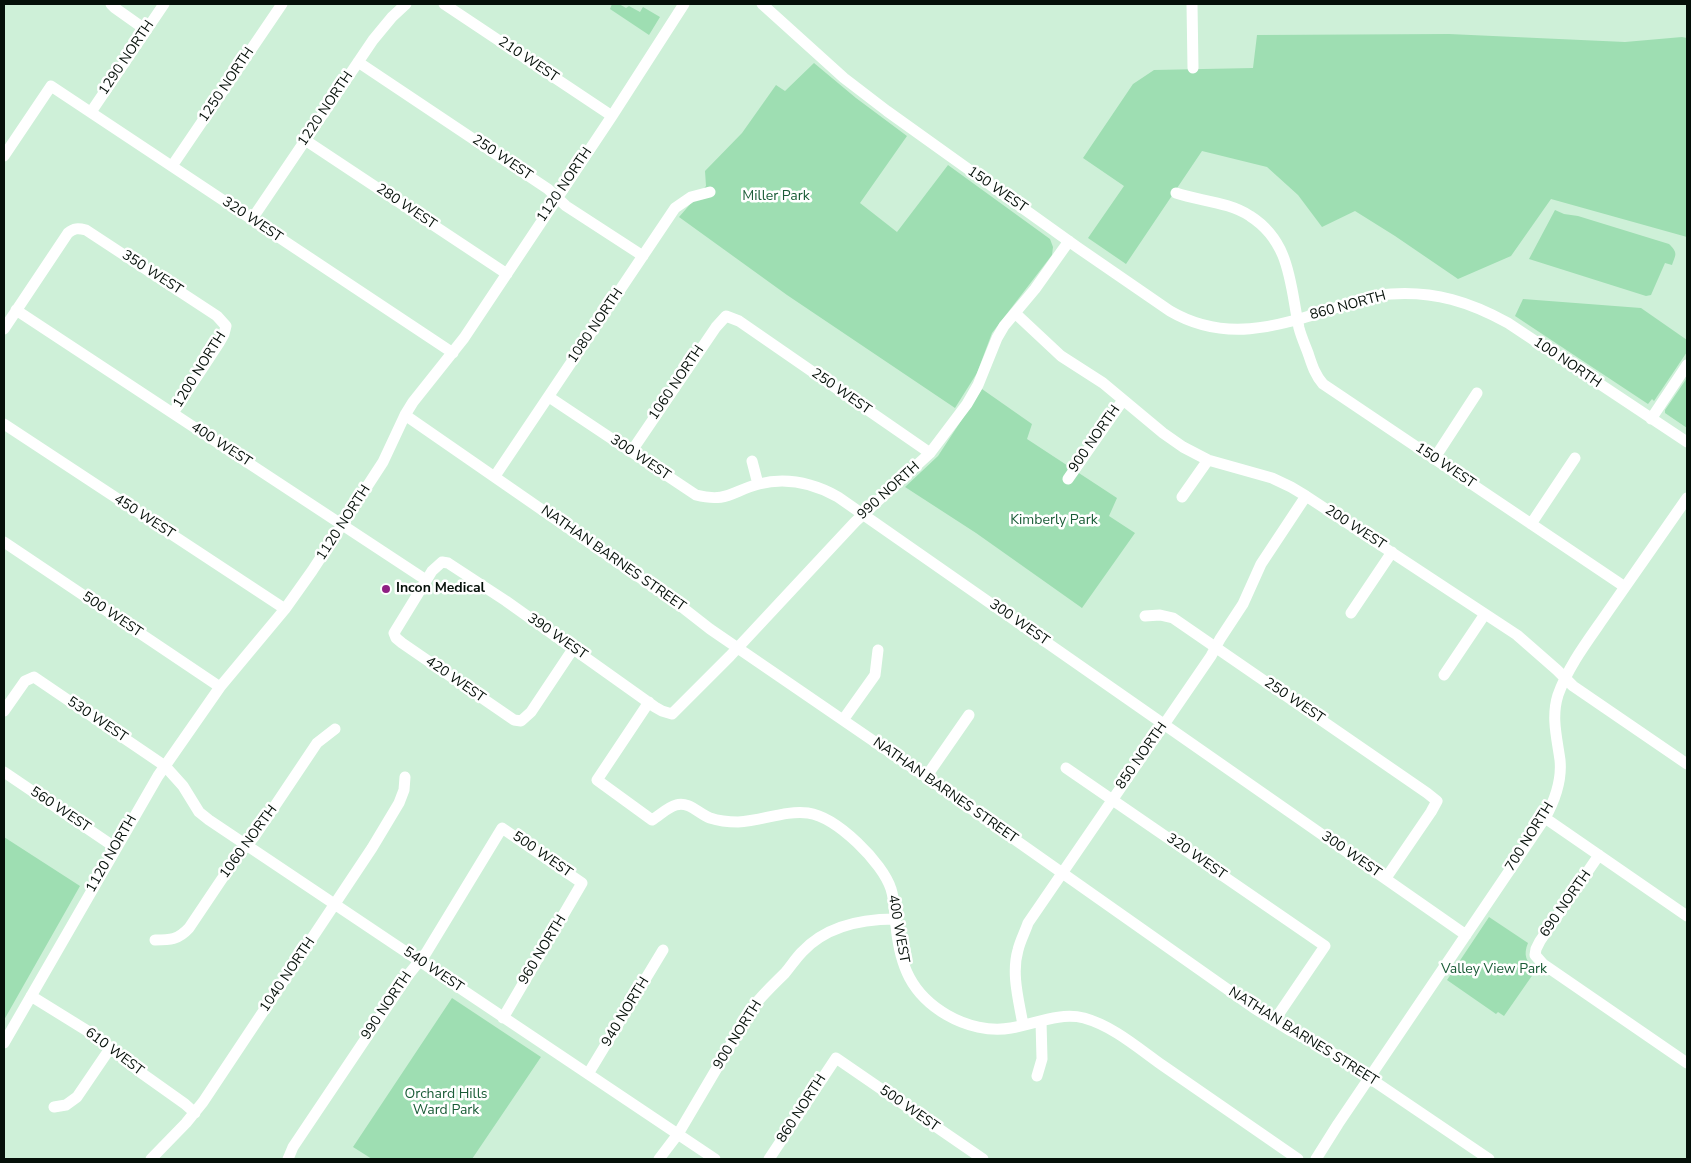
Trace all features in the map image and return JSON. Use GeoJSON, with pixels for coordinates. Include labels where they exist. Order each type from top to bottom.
{"type":"FeatureCollection","features":[{"type":"Feature","properties":{"kind":"street"},"geometry":{"type":"LineString","coordinates":[[111,4],[146,30]]}},
{"type":"Feature","properties":{"kind":"street","name":"1290 NORTH"},"geometry":{"type":"LineString","coordinates":[[91,112],[164,4]]}},
{"type":"Feature","properties":{"kind":"street","name":"1250 NORTH"},"geometry":{"type":"LineString","coordinates":[[172,166],[282,4]]}},
{"type":"Feature","properties":{"kind":"street","name":"1220 NORTH"},"geometry":{"type":"LineString","coordinates":[[252,219],[382,27],[406,4]]}},
{"type":"Feature","properties":{"kind":"street","name":"210 WEST"},"geometry":{"type":"LineString","coordinates":[[444,4],[612,116]]}},
{"type":"Feature","properties":{"kind":"street","name":"1120 NORTH"},"geometry":{"type":"LineString","coordinates":[[4,1043],[165,766],[220,687],[285,609],[343,525],[383,462],[405,416],[424,386],[453,353],[507,274],[684,4]]}},
{"type":"Feature","properties":{"kind":"street","name":"150 WEST"},"geometry":{"type":"LineString","coordinates":[[762,4],[844,78],[867,96],[926,140],[1170,312],[1198,325],[1224,330],[1255,328]]}},
{"type":"Feature","properties":{"kind":"street"},"geometry":{"type":"LineString","coordinates":[[1192,4],[1193,68]]}},
{"type":"Feature","properties":{"kind":"street","name":"250 WEST"},"geometry":{"type":"LineString","coordinates":[[358,62],[548,189],[566,206],[643,256]]}},
{"type":"Feature","properties":{"kind":"street","name":"320 WEST"},"geometry":{"type":"LineString","coordinates":[[4,156],[52,86],[453,353]]}},
{"type":"Feature","properties":{"kind":"street","name":"280 WEST"},"geometry":{"type":"LineString","coordinates":[[305,140],[507,274]]}},
{"type":"Feature","properties":{"kind":"street","name":"1080 NORTH"},"geometry":{"type":"LineString","coordinates":[[495,476],[676,208],[691,197],[710,192]]}},
{"type":"Feature","properties":{"kind":"street","name":"150 WEST"},"geometry":{"type":"LineString","coordinates":[[1176,193],[1242,212],[1266,229],[1278,244],[1284,258],[1299,329],[1313,369],[1323,384],[1625,587]]}},
{"type":"Feature","properties":{"kind":"street","name":"350 WEST"},"geometry":{"type":"LineString","coordinates":[[16,310],[63,239],[73,229],[80,228],[86,230],[217,316],[226,326]]}},
{"type":"Feature","properties":{"kind":"street","name":"990 NORTH"},"geometry":{"type":"LineString","coordinates":[[672,714],[863,514],[930,453],[974,392],[985,370],[996,338],[1069,241]]}},
{"type":"Feature","properties":{"kind":"street","name":"860 NORTH"},"geometry":{"type":"LineString","coordinates":[[1255,328],[1298,320],[1366,298],[1410,293],[1442,296]]}},
{"type":"Feature","properties":{"kind":"street","name":"100 NORTH"},"geometry":{"type":"LineString","coordinates":[[1442,296],[1471,304],[1501,319],[1687,442]]}},
{"type":"Feature","properties":{"kind":"street"},"geometry":{"type":"LineString","coordinates":[[4,329],[16,310]]}},
{"type":"Feature","properties":{"kind":"street","name":"400 WEST"},"geometry":{"type":"LineString","coordinates":[[16,310],[426,580]]}},
{"type":"Feature","properties":{"kind":"street","name":"200 WEST"},"geometry":{"type":"LineString","coordinates":[[1015,313],[1060,356],[1103,383],[1175,442],[1208,460],[1272,478],[1306,496],[1525,641],[1573,686],[1687,764]]}},
{"type":"Feature","properties":{"kind":"street","name":"250 WEST"},"geometry":{"type":"LineString","coordinates":[[726,316],[739,321],[930,453]]}},
{"type":"Feature","properties":{"kind":"street","name":"1060 NORTH"},"geometry":{"type":"LineString","coordinates":[[631,452],[716,326],[726,316]]}},
{"type":"Feature","properties":{"kind":"street","name":"1200 NORTH"},"geometry":{"type":"LineString","coordinates":[[173,414],[219,343],[226,326]]}},
{"type":"Feature","properties":{"kind":"street"},"geometry":{"type":"LineString","coordinates":[[1651,419],[1687,365]]}},
{"type":"Feature","properties":{"kind":"street"},"geometry":{"type":"LineString","coordinates":[[1434,458],[1477,393]]}},
{"type":"Feature","properties":{"kind":"street","name":"300 WEST"},"geometry":{"type":"LineString","coordinates":[[549,397],[696,495],[719,498],[732,495],[758,484],[784,481],[815,486],[838,497],[1466,935]]}},
{"type":"Feature","properties":{"kind":"street","name":"900 NORTH"},"geometry":{"type":"LineString","coordinates":[[1068,479],[1123,400]]}},
{"type":"Feature","properties":{"kind":"street","name":"NATHAN BARNES STREET"},"geometry":{"type":"LineString","coordinates":[[405,416],[495,476],[737,648],[926,777],[1274,1021],[1331,1052],[1489,1159]]}},
{"type":"Feature","properties":{"kind":"street","name":"450 WEST"},"geometry":{"type":"LineString","coordinates":[[4,424],[285,609]]}},
{"type":"Feature","properties":{"kind":"street"},"geometry":{"type":"LineString","coordinates":[[1531,524],[1575,458]]}},
{"type":"Feature","properties":{"kind":"street"},"geometry":{"type":"LineString","coordinates":[[1182,497],[1208,460]]}},
{"type":"Feature","properties":{"kind":"street"},"geometry":{"type":"LineString","coordinates":[[752,461],[758,484]]}},
{"type":"Feature","properties":{"kind":"street","name":"850 NORTH"},"geometry":{"type":"LineString","coordinates":[[1023,1025],[1015,974],[1018,950],[1028,923],[1216,648],[1243,604],[1261,564],[1306,496]]}},
{"type":"Feature","properties":{"kind":"street","name":"700 NORTH"},"geometry":{"type":"LineString","coordinates":[[1316,1159],[1369,1077],[1545,818],[1559,782],[1560,760],[1555,721],[1556,708],[1565,678],[1578,656],[1687,498]]}},
{"type":"Feature","properties":{"kind":"street","name":"500 WEST"},"geometry":{"type":"LineString","coordinates":[[4,542],[220,687]]}},
{"type":"Feature","properties":{"kind":"street"},"geometry":{"type":"LineString","coordinates":[[1352,613],[1392,552]]}},
{"type":"Feature","properties":{"kind":"street","name":"390 WEST"},"geometry":{"type":"LineString","coordinates":[[426,580],[432,570],[442,562],[453,566],[662,711],[672,714]]}},
{"type":"Feature","properties":{"kind":"street","name":"420 WEST"},"geometry":{"type":"LineString","coordinates":[[426,580],[394,633],[396,638],[508,718],[521,720],[531,712],[573,648]]}},
{"type":"Feature","properties":{"kind":"street"},"geometry":{"type":"LineString","coordinates":[[1444,675],[1485,614]]}},
{"type":"Feature","properties":{"kind":"street","name":"250 WEST"},"geometry":{"type":"LineString","coordinates":[[1145,616],[1160,615],[1173,618],[1437,801],[1386,878]]}},
{"type":"Feature","properties":{"kind":"street"},"geometry":{"type":"LineString","coordinates":[[843,720],[875,675],[878,650]]}},
{"type":"Feature","properties":{"kind":"street","name":"530 WEST"},"geometry":{"type":"LineString","coordinates":[[4,711],[25,681],[28,678],[34,677],[165,766]]}},
{"type":"Feature","properties":{"kind":"street","name":"400 WEST"},"geometry":{"type":"LineString","coordinates":[[649,702],[597,780],[652,820],[670,807],[680,804],[690,806],[708,817],[727,822],[745,822],[796,813],[808,813],[823,818],[850,835],[884,875],[893,895],[897,941],[904,967],[913,984],[929,1002],[953,1018],[978,1027],[1002,1030],[1061,1016],[1075,1016],[1102,1025],[1298,1159]]}},
{"type":"Feature","properties":{"kind":"street"},"geometry":{"type":"LineString","coordinates":[[926,777],[969,715]]}},
{"type":"Feature","properties":{"kind":"street","name":"1060 NORTH"},"geometry":{"type":"LineString","coordinates":[[155,940],[174,940],[182,936],[236,858],[254,837],[317,743],[335,730]]}},
{"type":"Feature","properties":{"kind":"street","name":"540 WEST"},"geometry":{"type":"LineString","coordinates":[[165,766],[183,786],[199,812],[246,846],[715,1159]]}},
{"type":"Feature","properties":{"kind":"street","name":"320 WEST"},"geometry":{"type":"LineString","coordinates":[[1066,768],[1325,946],[1274,1021]]}},
{"type":"Feature","properties":{"kind":"street","name":"560 WEST"},"geometry":{"type":"LineString","coordinates":[[4,772],[116,848]]}},
{"type":"Feature","properties":{"kind":"street","name":"1040 NORTH"},"geometry":{"type":"LineString","coordinates":[[151,1159],[195,1113],[335,905],[399,803],[404,790],[404,777]]}},
{"type":"Feature","properties":{"kind":"street"},"geometry":{"type":"LineString","coordinates":[[1545,818],[1687,916]]}},
{"type":"Feature","properties":{"kind":"street","name":"990 NORTH"},"geometry":{"type":"LineString","coordinates":[[288,1159],[293,1147],[403,982],[426,953],[502,828]]}},
{"type":"Feature","properties":{"kind":"street","name":"500 WEST"},"geometry":{"type":"LineString","coordinates":[[502,828],[582,883]]}},
{"type":"Feature","properties":{"kind":"street","name":"690 NORTH"},"geometry":{"type":"LineString","coordinates":[[1599,855],[1540,941],[1535,955],[1543,964],[1687,1063]]}},
{"type":"Feature","properties":{"kind":"street","name":"960 NORTH"},"geometry":{"type":"LineString","coordinates":[[503,1018],[582,883]]}},
{"type":"Feature","properties":{"kind":"street","name":"900 NORTH"},"geometry":{"type":"LineString","coordinates":[[659,1159],[678,1134],[754,1007],[787,971],[801,952],[817,939],[837,928],[870,920],[895,919]]}},
{"type":"Feature","properties":{"kind":"street","name":"940 NORTH"},"geometry":{"type":"LineString","coordinates":[[588,1074],[663,950]]}},
{"type":"Feature","properties":{"kind":"street","name":"610 WEST"},"geometry":{"type":"LineString","coordinates":[[31,996],[111,1048],[195,1113]]}},
{"type":"Feature","properties":{"kind":"street"},"geometry":{"type":"LineString","coordinates":[[1037,1076],[1042,1059],[1041,1021]]}},
{"type":"Feature","properties":{"kind":"street"},"geometry":{"type":"LineString","coordinates":[[54,1108],[66,1105],[77,1097],[111,1048]]}},
{"type":"Feature","properties":{"kind":"street","name":"860 NORTH"},"geometry":{"type":"LineString","coordinates":[[769,1159],[836,1058]]}},
{"type":"Feature","properties":{"kind":"street","name":"500 WEST"},"geometry":{"type":"LineString","coordinates":[[836,1058],[983,1159]]}},
{"type":"Feature","properties":{"kind":"green space"},"geometry":{"type":"Polygon","coordinates":[[[612,4],[619,4],[626,8],[629,6],[640,12],[643,7],[660,17],[649,35],[610,9],[612,4]]]}},
{"type":"Feature","properties":{"kind":"green space"},"geometry":{"type":"Polygon","coordinates":[[[1449,34],[1625,42],[1687,38],[1687,237],[1551,199],[1511,256],[1458,279],[1355,211],[1322,227],[1298,195],[1267,167],[1202,151],[1126,264],[1088,238],[1124,186],[1083,158],[1133,84],[1154,70],[1253,68],[1257,35],[1449,34]]]}},
{"type":"Feature","properties":{"kind":"green space","name":"Miller Park"},"geometry":{"type":"Polygon","coordinates":[[[814,63],[856,98],[907,136],[860,203],[897,232],[948,165],[1050,239],[1053,247],[1052,255],[992,333],[977,373],[955,408],[787,295],[679,217],[706,186],[705,171],[742,133],[776,85],[785,91],[814,63]]]}},
{"type":"Feature","properties":{"kind":"green space"},"geometry":{"type":"Polygon","coordinates":[[[1555,210],[1669,244],[1675,254],[1672,265],[1665,263],[1651,295],[1646,296],[1529,259],[1555,210]]]}},
{"type":"Feature","properties":{"kind":"green space"},"geometry":{"type":"Polygon","coordinates":[[[1523,299],[1641,308],[1687,340],[1687,352],[1654,401],[1652,399],[1648,404],[1515,316],[1523,299]]]}},
{"type":"Feature","properties":{"kind":"green space"},"geometry":{"type":"Polygon","coordinates":[[[1687,378],[1687,428],[1665,413],[1665,410],[1687,378]]]}},
{"type":"Feature","properties":{"kind":"green space","name":"Kimberly Park"},"geometry":{"type":"Polygon","coordinates":[[[982,389],[1032,424],[1027,439],[1117,498],[1109,516],[1135,533],[1082,608],[976,533],[905,487],[938,456],[982,389]]]}},
{"type":"Feature","properties":{"kind":"green space"},"geometry":{"type":"Polygon","coordinates":[[[4,837],[80,886],[4,1020],[4,837]]]}},
{"type":"Feature","properties":{"kind":"green space","name":"Valley View Park"},"geometry":{"type":"Polygon","coordinates":[[[1489,917],[1528,943],[1526,958],[1536,970],[1504,1016],[1498,1012],[1496,1014],[1447,980],[1489,917]]]}},
{"type":"Feature","properties":{"kind":"green space","name":"Orchard Hills Ward Park"},"geometry":{"type":"Polygon","coordinates":[[[452,998],[541,1057],[472,1159],[372,1159],[353,1147],[452,998]]]}},
{"type":"Feature","properties":{"kind":"place","name":"Incon Medical"},"geometry":{"type":"Point","coordinates":[386,589]}}]}
